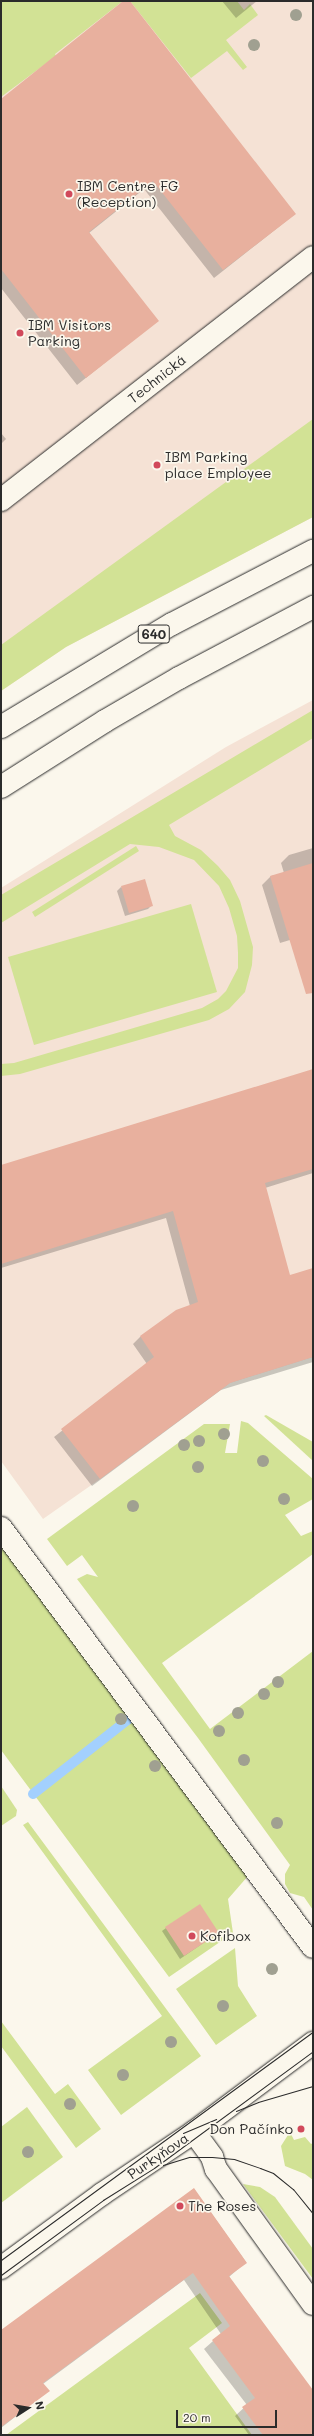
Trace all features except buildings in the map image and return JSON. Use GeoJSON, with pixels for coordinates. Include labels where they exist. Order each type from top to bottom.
{"type":"FeatureCollection","features":[{"type":"Feature","properties":{"kind":"main road","name":"Technická"},"geometry":{"type":"LineString","coordinates":[[1,500],[313,257]]}},
{"type":"Feature","properties":{"kind":"main road","name":"640"},"geometry":{"type":"LineString","coordinates":[[1,727],[172,624],[313,551]]}},
{"type":"Feature","properties":{"kind":"main road"},"geometry":{"type":"LineString","coordinates":[[1,787],[105,721],[179,678],[313,606]]}},
{"type":"Feature","properties":{"kind":"main road"},"geometry":{"type":"LineString","coordinates":[[1,1528],[313,1947]]}},
{"type":"Feature","properties":{"kind":"main road","name":"Purkyňova"},"geometry":{"type":"LineString","coordinates":[[1,2268],[102,2194],[194,2132],[313,2043]]}},
{"type":"Feature","properties":{"kind":"main road"},"geometry":{"type":"LineString","coordinates":[[194,2132],[212,2157],[216,2169],[224,2181],[313,2304]]}},
{"type":"Feature","properties":{"kind":"shaded area"},"geometry":{"type":"Polygon","coordinates":[[[1,1],[313,1],[313,517],[66,647],[1,691],[1,1]]]}},
{"type":"Feature","properties":{"kind":"shaded area"},"geometry":{"type":"Polygon","coordinates":[[[313,700],[313,1357],[230,1383],[43,1519],[1,1461],[1,888],[226,747],[313,700]]]}},
{"type":"Feature","properties":{"kind":"green space"},"geometry":{"type":"Polygon","coordinates":[[[1,1],[123,1],[55,54],[56,56],[1,97],[1,1]]]}},
{"type":"Feature","properties":{"kind":"green space"},"geometry":{"type":"Polygon","coordinates":[[[130,1],[237,1],[244,10],[250,4],[258,15],[226,40],[247,67],[243,70],[227,51],[191,78],[130,1]]]}},
{"type":"Feature","properties":{"kind":"green space"},"geometry":{"type":"Polygon","coordinates":[[[313,419],[313,517],[66,647],[1,691],[1,645],[313,419]]]}},
{"type":"Feature","properties":{"kind":"green space"},"geometry":{"type":"Polygon","coordinates":[[[313,710],[313,738],[169,825],[175,836],[201,850],[218,866],[230,880],[240,901],[253,947],[252,965],[245,992],[229,1009],[209,1020],[20,1074],[1,1076],[1,1064],[14,1063],[202,1008],[218,999],[226,991],[238,968],[238,953],[237,936],[229,908],[219,886],[194,860],[159,847],[130,844],[1,923],[1,895],[313,710]]]}},
{"type":"Feature","properties":{"kind":"green space"},"geometry":{"type":"Polygon","coordinates":[[[136,846],[139,851],[35,917],[32,912],[136,846]]]}},
{"type":"Feature","properties":{"kind":"green space"},"geometry":{"type":"Polygon","coordinates":[[[191,904],[217,992],[34,1045],[8,957],[191,904]]]}},
{"type":"Feature","properties":{"kind":"green space"},"geometry":{"type":"Polygon","coordinates":[[[266,1415],[313,1442],[313,1461],[264,1416],[266,1415]]]}},
{"type":"Feature","properties":{"kind":"green space"},"geometry":{"type":"Polygon","coordinates":[[[241,1421],[248,1423],[313,1479],[313,1499],[285,1515],[301,1536],[313,1531],[313,1554],[162,1663],[210,1729],[313,1651],[313,1910],[304,1897],[290,1893],[285,1884],[285,1874],[290,1865],[198,1738],[77,1579],[87,1574],[98,1577],[82,1555],[67,1566],[47,1539],[204,1424],[230,1424],[225,1453],[237,1453],[241,1421]]]}},
{"type":"Feature","properties":{"kind":"green space"},"geometry":{"type":"Polygon","coordinates":[[[1,1543],[248,1876],[228,1899],[233,1933],[169,1977],[1,1750],[1,1543]]]}},
{"type":"Feature","properties":{"kind":"green space"},"geometry":{"type":"Polygon","coordinates":[[[1,1786],[17,1810],[16,1816],[1,1826],[1,1786]]]}},
{"type":"Feature","properties":{"kind":"green space"},"geometry":{"type":"Polygon","coordinates":[[[28,1822],[201,2056],[121,2115],[88,2070],[162,2016],[23,1825],[28,1822]]]}},
{"type":"Feature","properties":{"kind":"green space"},"geometry":{"type":"Polygon","coordinates":[[[235,1948],[238,1986],[257,2016],[216,2045],[176,1989],[235,1948]]]}},
{"type":"Feature","properties":{"kind":"green space"},"geometry":{"type":"Polygon","coordinates":[[[1,2021],[55,2094],[68,2084],[101,2129],[76,2148],[1,2046],[1,2021]]]}},
{"type":"Feature","properties":{"kind":"green space"},"geometry":{"type":"Polygon","coordinates":[[[27,2107],[63,2157],[1,2203],[1,2127],[27,2107]]]}},
{"type":"Feature","properties":{"kind":"green space"},"geometry":{"type":"Polygon","coordinates":[[[291,2134],[294,2140],[305,2137],[311,2144],[313,2143],[313,2180],[305,2174],[285,2166],[281,2146],[288,2135],[291,2134]]]}},
{"type":"Feature","properties":{"kind":"green space"},"geometry":{"type":"Polygon","coordinates":[[[243,2184],[260,2187],[275,2197],[313,2249],[313,2279],[243,2184]]]}},
{"type":"Feature","properties":{"kind":"green space"},"geometry":{"type":"Polygon","coordinates":[[[200,2293],[222,2323],[189,2348],[252,2435],[6,2435],[200,2293]]]}},
{"type":"Feature","properties":{"kind":"waterway"},"geometry":{"type":"LineString","coordinates":[[33,1794],[130,1718]]}},
{"type":"Feature","properties":{"kind":"tram line"},"geometry":{"type":"LineString","coordinates":[[1,2260],[313,2032]]}},
{"type":"Feature","properties":{"kind":"tram line"},"geometry":{"type":"LineString","coordinates":[[1,2275],[103,2200],[154,2168],[313,2051]]}},
{"type":"Feature","properties":{"kind":"tram line"},"geometry":{"type":"LineString","coordinates":[[236,2111],[258,2102],[313,2086]]}},
{"type":"Feature","properties":{"kind":"tram line"},"geometry":{"type":"LineString","coordinates":[[183,2133],[216,2119]]}},
{"type":"Feature","properties":{"kind":"tram line"},"geometry":{"type":"LineString","coordinates":[[163,2165],[190,2157],[234,2159],[273,2173],[293,2189],[313,2214]]}},
{"type":"Feature","properties":{"kind":"place","name":"IBM Centre FG (Reception)"},"geometry":{"type":"Point","coordinates":[69,194]}},
{"type":"Feature","properties":{"kind":"place","name":"IBM Visitors Parking"},"geometry":{"type":"Point","coordinates":[20,333]}},
{"type":"Feature","properties":{"kind":"place","name":"IBM Parking place Employee"},"geometry":{"type":"Point","coordinates":[157,465]}},
{"type":"Feature","properties":{"kind":"place","name":"Kofibox"},"geometry":{"type":"Point","coordinates":[192,1936]}},
{"type":"Feature","properties":{"kind":"place","name":"Don Pačínko"},"geometry":{"type":"Point","coordinates":[301,2129]}},
{"type":"Feature","properties":{"kind":"place","name":"The Roses"},"geometry":{"type":"Point","coordinates":[180,2206]}}]}
